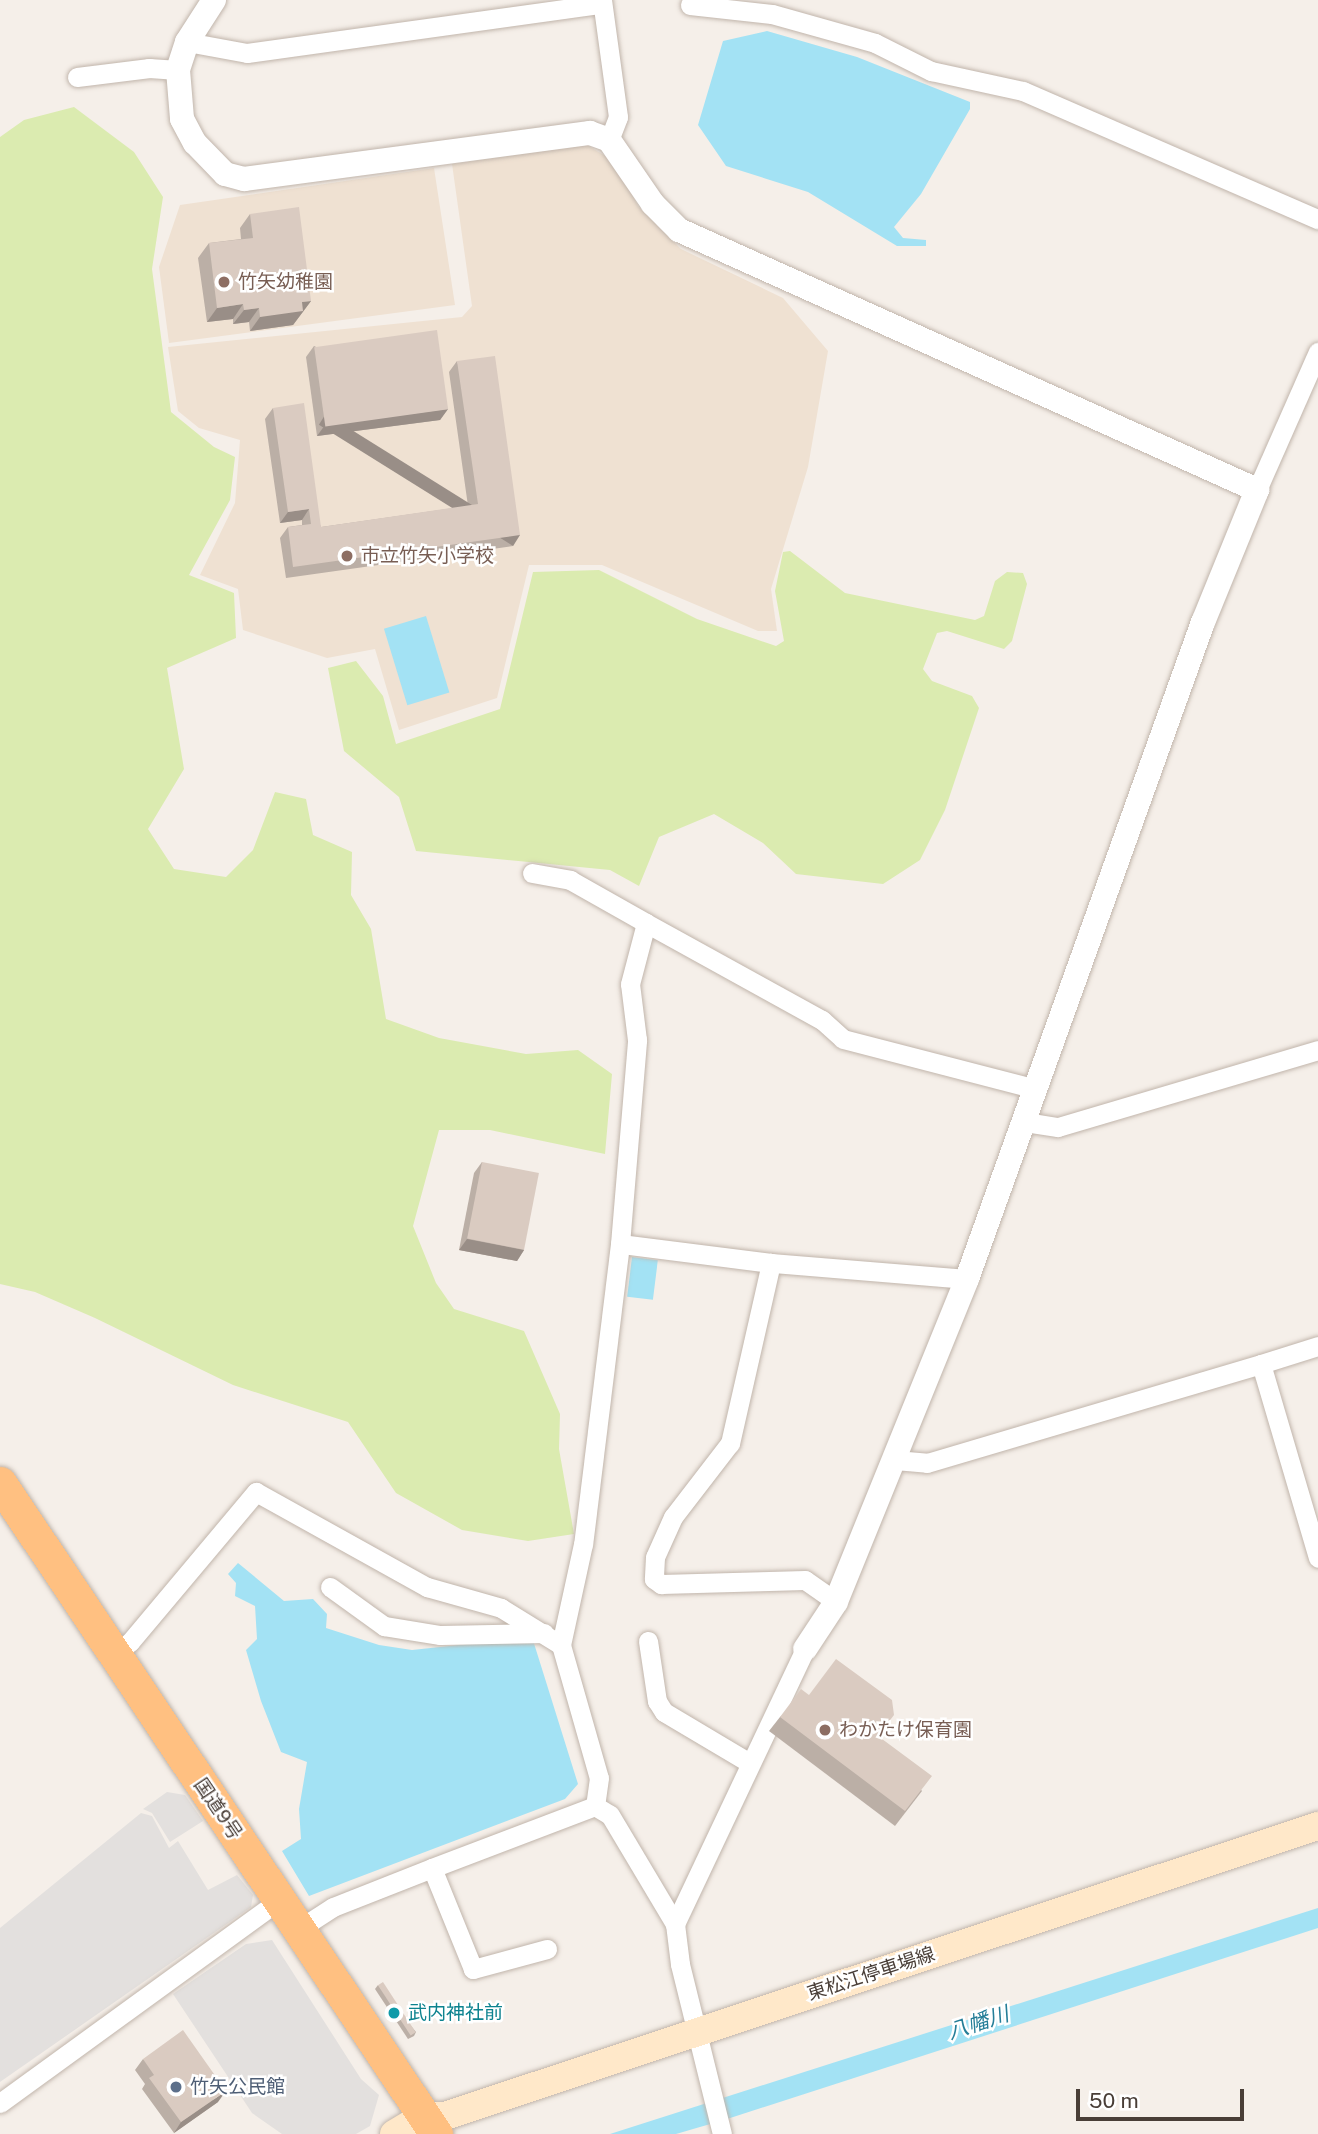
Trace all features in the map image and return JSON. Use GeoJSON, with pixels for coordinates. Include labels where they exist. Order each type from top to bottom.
{"type":"FeatureCollection","features":[{"type":"Feature","properties":{"kind":"highway","name":"国道9号"},"geometry":{"type":"LineString","coordinates":[[0,1483],[430,2125]]}},
{"type":"Feature","properties":{"kind":"main road","name":"東松江停車場線"},"geometry":{"type":"LineString","coordinates":[[430,2125],[444,2116],[1318,1826]]}},
{"type":"Feature","properties":{"kind":"main road"},"geometry":{"type":"LineString","coordinates":[[394,2134],[430,2125]]}},
{"type":"Feature","properties":{"kind":"street"},"geometry":{"type":"LineString","coordinates":[[214,0],[187,42],[178,70],[182,119],[195,143],[225,174],[244,179],[590,133],[609,140],[653,204],[679,230],[1257,490]]}},
{"type":"Feature","properties":{"kind":"street"},"geometry":{"type":"LineString","coordinates":[[187,42],[247,53],[602,2],[618,117],[609,140]]}},
{"type":"Feature","properties":{"kind":"street"},"geometry":{"type":"LineString","coordinates":[[690,5],[772,14],[875,43],[931,71],[1023,91],[1318,219]]}},
{"type":"Feature","properties":{"kind":"street"},"geometry":{"type":"LineString","coordinates":[[77,77],[149,68],[178,70]]}},
{"type":"Feature","properties":{"kind":"street"},"geometry":{"type":"LineString","coordinates":[[721,2130],[677,1950],[676,1924],[805,1649],[836,1602],[895,1460],[967,1279],[1025,1122],[1203,622],[1318,352]]}},
{"type":"Feature","properties":{"kind":"street"},"geometry":{"type":"LineString","coordinates":[[533,873],[570,880],[801,1008],[843,1039],[1037,1089]]}},
{"type":"Feature","properties":{"kind":"street"},"geometry":{"type":"LineString","coordinates":[[595,1806],[599,1778],[561,1645],[583,1544],[620,1244],[637,1040],[630,984],[646,923]]}},
{"type":"Feature","properties":{"kind":"street"},"geometry":{"type":"LineString","coordinates":[[1025,1122],[1058,1127],[1318,1050]]}},
{"type":"Feature","properties":{"kind":"street"},"geometry":{"type":"LineString","coordinates":[[620,1244],[771,1263],[967,1279]]}},
{"type":"Feature","properties":{"kind":"street"},"geometry":{"type":"LineString","coordinates":[[771,1263],[730,1443],[673,1517],[655,1557],[654,1579],[661,1584],[805,1580],[836,1602]]}},
{"type":"Feature","properties":{"kind":"street"},"geometry":{"type":"LineString","coordinates":[[895,1460],[927,1462],[1318,1346]]}},
{"type":"Feature","properties":{"kind":"street"},"geometry":{"type":"LineString","coordinates":[[1261,1364],[1318,1558]]}},
{"type":"Feature","properties":{"kind":"street"},"geometry":{"type":"LineString","coordinates":[[114,1654],[130,1642],[256,1492],[427,1587],[500,1608],[561,1645]]}},
{"type":"Feature","properties":{"kind":"street"},"geometry":{"type":"LineString","coordinates":[[330,1587],[384,1626],[440,1635],[544,1633]]}},
{"type":"Feature","properties":{"kind":"street"},"geometry":{"type":"LineString","coordinates":[[648,1641],[657,1701],[664,1712],[750,1763]]}},
{"type":"Feature","properties":{"kind":"street"},"geometry":{"type":"LineString","coordinates":[[299,1929],[333,1908],[595,1806]]}},
{"type":"Feature","properties":{"kind":"street"},"geometry":{"type":"LineString","coordinates":[[595,1806],[617,1825],[676,1924]]}},
{"type":"Feature","properties":{"kind":"street"},"geometry":{"type":"LineString","coordinates":[[432,1868],[473,1969],[547,1949]]}},
{"type":"Feature","properties":{"kind":"street"},"geometry":{"type":"LineString","coordinates":[[0,2103],[279,1900]]}},
{"type":"Feature","properties":{"kind":"shaded area"},"geometry":{"type":"Polygon","coordinates":[[[587,145],[615,162],[638,206],[681,249],[783,298],[828,351],[808,467],[771,589],[777,631],[758,631],[602,565],[529,565],[497,698],[399,730],[375,649],[327,658],[243,630],[238,589],[200,575],[235,503],[240,440],[199,428],[178,411],[168,347],[462,317],[472,306],[452,164],[587,145]]]}},
{"type":"Feature","properties":{"kind":"shaded area"},"geometry":{"type":"Polygon","coordinates":[[[434,168],[455,305],[169,343],[159,267],[180,205],[434,168]]]}},
{"type":"Feature","properties":{"kind":"shaded area"},"geometry":{"type":"Polygon","coordinates":[[[167,1792],[185,1795],[203,1821],[170,1842],[152,1813],[143,1809],[167,1792]]]}},
{"type":"Feature","properties":{"kind":"shaded area"},"geometry":{"type":"Polygon","coordinates":[[[141,1813],[152,1816],[169,1848],[178,1841],[208,1890],[237,1875],[253,1895],[251,1907],[0,2082],[0,1928],[141,1813]]]}},
{"type":"Feature","properties":{"kind":"shaded area"},"geometry":{"type":"Polygon","coordinates":[[[272,1940],[361,2079],[379,2095],[370,2126],[356,2134],[282,2134],[252,2113],[173,1994],[246,1944],[272,1940]]]}},
{"type":"Feature","properties":{"kind":"green space"},"geometry":{"type":"Polygon","coordinates":[[[74,107],[134,152],[163,197],[152,269],[171,412],[214,447],[235,457],[230,500],[189,575],[234,593],[236,638],[167,668],[184,769],[148,829],[174,869],[226,877],[253,850],[275,792],[306,799],[313,835],[352,852],[351,895],[371,929],[386,1019],[439,1038],[526,1054],[578,1050],[612,1074],[605,1154],[490,1130],[439,1130],[413,1226],[436,1283],[454,1309],[524,1331],[560,1414],[559,1449],[574,1534],[528,1541],[462,1530],[396,1493],[348,1422],[233,1385],[95,1318],[35,1292],[0,1284],[0,137],[24,120],[74,107]]]}},
{"type":"Feature","properties":{"kind":"green space"},"geometry":{"type":"Polygon","coordinates":[[[790,551],[845,593],[975,620],[984,616],[995,581],[1007,572],[1023,573],[1027,584],[1012,641],[1004,649],[947,631],[937,633],[923,669],[932,681],[972,696],[979,708],[945,810],[920,860],[883,884],[796,874],[763,843],[714,814],[659,837],[639,886],[610,870],[416,851],[399,797],[344,751],[328,668],[356,661],[383,696],[396,744],[500,709],[533,572],[599,570],[697,619],[776,646],[784,641],[775,591],[783,552],[790,551]]]}},
{"type":"Feature","properties":{"kind":"water"},"geometry":{"type":"Polygon","coordinates":[[[767,31],[857,57],[970,102],[970,109],[921,194],[894,227],[903,238],[926,240],[926,246],[897,246],[808,192],[726,166],[698,125],[723,41],[767,31]]]}},
{"type":"Feature","properties":{"kind":"water"},"geometry":{"type":"Polygon","coordinates":[[[426,616],[449,693],[407,705],[384,629],[426,616]]]}},
{"type":"Feature","properties":{"kind":"water"},"geometry":{"type":"Polygon","coordinates":[[[632,1257],[658,1260],[653,1300],[627,1297],[632,1257]]]}},
{"type":"Feature","properties":{"kind":"water"},"geometry":{"type":"Polygon","coordinates":[[[238,1563],[284,1601],[313,1599],[327,1614],[326,1628],[379,1645],[412,1650],[532,1637],[578,1784],[565,1799],[309,1896],[282,1851],[301,1839],[299,1809],[307,1762],[281,1752],[261,1701],[246,1650],[257,1639],[255,1606],[235,1596],[236,1583],[228,1574],[238,1563]]]}},
{"type":"Feature","properties":{"kind":"water","name":"八幡川"},"geometry":{"type":"Polygon","coordinates":[[[1318,1908],[1318,1928],[724,2120],[676,2134],[610,2134],[1318,1908]]]}},
{"type":"Feature","properties":{"kind":"building"},"geometry":{"type":"Polygon","coordinates":[[[299,207],[311,301],[302,302],[303,311],[260,317],[259,308],[244,310],[243,304],[217,308],[209,243],[253,238],[250,214],[299,207]]]}},
{"type":"Feature","properties":{"kind":"building"},"geometry":{"type":"Polygon","coordinates":[[[437,330],[448,409],[325,426],[314,347],[437,330]]]}},
{"type":"Feature","properties":{"kind":"building"},"geometry":{"type":"Polygon","coordinates":[[[495,356],[520,535],[293,567],[288,527],[311,524],[309,509],[288,512],[273,408],[304,403],[321,527],[478,504],[457,361],[495,356]]]}},
{"type":"Feature","properties":{"kind":"building"},"geometry":{"type":"Polygon","coordinates":[[[482,1162],[539,1173],[524,1250],[467,1239],[482,1162]]]}},
{"type":"Feature","properties":{"kind":"building"},"geometry":{"type":"Polygon","coordinates":[[[836,1659],[892,1700],[894,1715],[878,1736],[932,1776],[905,1811],[780,1717],[801,1689],[809,1695],[836,1659]]]}},
{"type":"Feature","properties":{"kind":"building"},"geometry":{"type":"Polygon","coordinates":[[[383,1982],[416,2032],[411,2036],[378,1985],[383,1982]]]}},
{"type":"Feature","properties":{"kind":"building","name":"竹矢公民館"},"geometry":{"type":"Polygon","coordinates":[[[183,2030],[226,2091],[181,2122],[149,2078],[154,2075],[143,2059],[183,2030]]]}},
{"type":"Feature","properties":{"kind":"place","name":"竹矢幼稚園"},"geometry":{"type":"Point","coordinates":[224,282]}},
{"type":"Feature","properties":{"kind":"place","name":"市立竹矢小学校"},"geometry":{"type":"Point","coordinates":[347,556]}},
{"type":"Feature","properties":{"kind":"place","name":"わかたけ保育園"},"geometry":{"type":"Point","coordinates":[825,1730]}},
{"type":"Feature","properties":{"kind":"place","name":"武内神社前"},"geometry":{"type":"Point","coordinates":[394,2013]}},
{"type":"Feature","properties":{"kind":"place","name":"竹矢公民館"},"geometry":{"type":"Point","coordinates":[176,2087]}}]}
